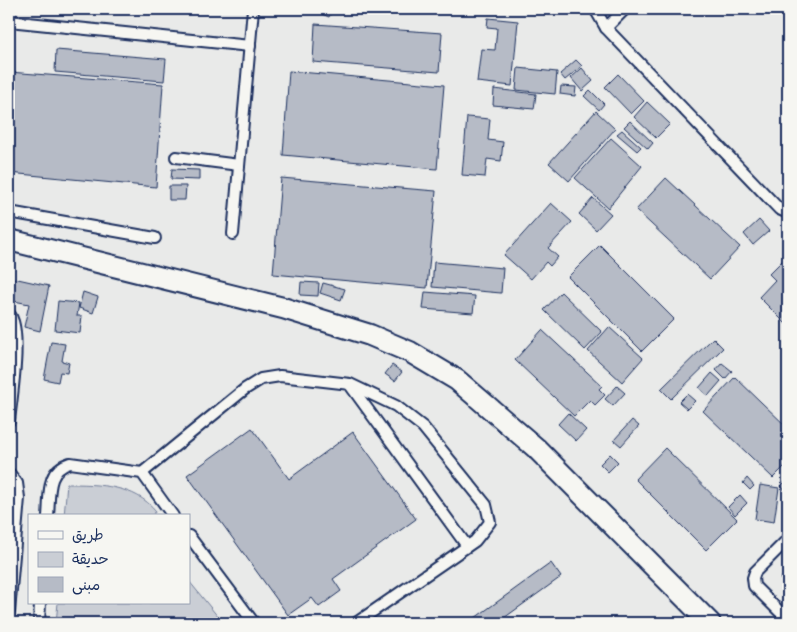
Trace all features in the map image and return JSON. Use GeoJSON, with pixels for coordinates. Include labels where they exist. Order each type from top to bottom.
{"type":"FeatureCollection","features":[{"type":"Feature","properties":{"kind":"street"},"geometry":{"type":"LineString","coordinates":[[9,240],[283,308],[370,335],[410,352],[456,380],[536,448],[710,623]]}},
{"type":"Feature","properties":{"kind":"lane"},"geometry":{"type":"LineString","coordinates":[[233,234],[253,9]]}},
{"type":"Feature","properties":{"kind":"lane"},"geometry":{"type":"LineString","coordinates":[[595,9],[606,28],[779,209],[788,213]]}},
{"type":"Feature","properties":{"kind":"lane"},"geometry":{"type":"LineString","coordinates":[[606,28],[625,9]]}},
{"type":"Feature","properties":{"kind":"lane"},"geometry":{"type":"LineString","coordinates":[[9,21],[250,46]]}},
{"type":"Feature","properties":{"kind":"lane"},"geometry":{"type":"LineString","coordinates":[[176,157],[239,165]]}},
{"type":"Feature","properties":{"kind":"lane"},"geometry":{"type":"LineString","coordinates":[[9,212],[155,238]]}},
{"type":"Feature","properties":{"kind":"lane"},"geometry":{"type":"LineString","coordinates":[[9,314],[13,318],[16,336],[9,421]]}},
{"type":"Feature","properties":{"kind":"lane"},"geometry":{"type":"LineString","coordinates":[[142,474],[245,389],[261,379],[280,376],[350,384],[396,406],[423,427],[486,506],[490,522],[482,534],[467,546],[356,623]]}},
{"type":"Feature","properties":{"kind":"lane"},"geometry":{"type":"LineString","coordinates":[[350,384],[467,546]]}},
{"type":"Feature","properties":{"kind":"lane"},"geometry":{"type":"LineString","coordinates":[[48,514],[51,478],[61,465],[81,463],[142,474],[172,514]]}},
{"type":"Feature","properties":{"kind":"lane"},"geometry":{"type":"LineString","coordinates":[[9,473],[17,483],[19,498],[9,612]]}},
{"type":"Feature","properties":{"kind":"lane"},"geometry":{"type":"LineString","coordinates":[[190,537],[254,623]]}},
{"type":"Feature","properties":{"kind":"lane"},"geometry":{"type":"LineString","coordinates":[[788,539],[755,572],[753,578],[754,586],[788,619]]}},
{"type":"Feature","properties":{"kind":"lane"},"geometry":{"type":"LineString","coordinates":[[39,623],[40,604]]}},
{"type":"Feature","properties":{"kind":"green space"},"geometry":{"type":"Polygon","coordinates":[[[67,484],[103,486],[127,491],[147,502],[156,511],[154,514],[64,514],[67,484]]]}},
{"type":"Feature","properties":{"kind":"green space"},"geometry":{"type":"Polygon","coordinates":[[[190,582],[223,623],[56,623],[58,604],[190,604],[190,582]]]}},
{"type":"Feature","properties":{"kind":"building"},"geometry":{"type":"Polygon","coordinates":[[[310,9],[333,9],[329,17],[310,9]]]}},
{"type":"Feature","properties":{"kind":"building"},"geometry":{"type":"Polygon","coordinates":[[[488,18],[518,21],[512,86],[477,82],[481,49],[495,50],[497,28],[487,27],[488,18]]]}},
{"type":"Feature","properties":{"kind":"building"},"geometry":{"type":"Polygon","coordinates":[[[315,24],[442,33],[439,72],[313,62],[315,24]]]}},
{"type":"Feature","properties":{"kind":"building"},"geometry":{"type":"Polygon","coordinates":[[[56,50],[166,59],[164,81],[55,72],[56,50]]]}},
{"type":"Feature","properties":{"kind":"building"},"geometry":{"type":"Polygon","coordinates":[[[576,60],[582,66],[565,80],[560,74],[576,60]]]}},
{"type":"Feature","properties":{"kind":"building"},"geometry":{"type":"Polygon","coordinates":[[[518,68],[557,72],[555,94],[516,90],[518,68]]]}},
{"type":"Feature","properties":{"kind":"building"},"geometry":{"type":"Polygon","coordinates":[[[582,68],[593,81],[582,91],[571,78],[582,68]]]}},
{"type":"Feature","properties":{"kind":"building"},"geometry":{"type":"Polygon","coordinates":[[[289,71],[444,85],[437,169],[283,155],[289,71]]]}},
{"type":"Feature","properties":{"kind":"building"},"geometry":{"type":"Polygon","coordinates":[[[9,72],[163,84],[156,187],[9,173],[9,72]]]}},
{"type":"Feature","properties":{"kind":"building"},"geometry":{"type":"Polygon","coordinates":[[[618,74],[644,101],[631,114],[605,87],[618,74]]]}},
{"type":"Feature","properties":{"kind":"building"},"geometry":{"type":"Polygon","coordinates":[[[561,86],[576,87],[575,96],[560,94],[561,86]]]}},
{"type":"Feature","properties":{"kind":"building"},"geometry":{"type":"Polygon","coordinates":[[[494,89],[536,94],[534,109],[493,105],[494,89]]]}},
{"type":"Feature","properties":{"kind":"building"},"geometry":{"type":"Polygon","coordinates":[[[590,90],[604,104],[599,110],[584,96],[590,90]]]}},
{"type":"Feature","properties":{"kind":"building"},"geometry":{"type":"Polygon","coordinates":[[[647,102],[670,124],[656,138],[634,117],[647,102]]]}},
{"type":"Feature","properties":{"kind":"building"},"geometry":{"type":"Polygon","coordinates":[[[596,111],[615,129],[569,181],[549,163],[596,111]]]}},
{"type":"Feature","properties":{"kind":"building"},"geometry":{"type":"Polygon","coordinates":[[[467,117],[490,119],[488,140],[503,142],[501,161],[487,159],[485,177],[462,175],[467,117]]]}},
{"type":"Feature","properties":{"kind":"building"},"geometry":{"type":"Polygon","coordinates":[[[630,121],[653,143],[648,149],[624,127],[630,121]]]}},
{"type":"Feature","properties":{"kind":"building"},"geometry":{"type":"Polygon","coordinates":[[[622,130],[641,147],[637,151],[617,134],[622,130]]]}},
{"type":"Feature","properties":{"kind":"building"},"geometry":{"type":"Polygon","coordinates":[[[611,138],[642,166],[608,208],[575,178],[611,138]]]}},
{"type":"Feature","properties":{"kind":"building"},"geometry":{"type":"Polygon","coordinates":[[[172,169],[199,170],[199,180],[171,179],[172,169]]]}},
{"type":"Feature","properties":{"kind":"building"},"geometry":{"type":"Polygon","coordinates":[[[281,178],[436,191],[427,288],[273,274],[281,178]]]}},
{"type":"Feature","properties":{"kind":"building"},"geometry":{"type":"Polygon","coordinates":[[[666,178],[740,247],[710,279],[636,210],[666,178]]]}},
{"type":"Feature","properties":{"kind":"building"},"geometry":{"type":"Polygon","coordinates":[[[169,186],[186,186],[185,200],[169,200],[169,186]]]}},
{"type":"Feature","properties":{"kind":"building"},"geometry":{"type":"Polygon","coordinates":[[[593,198],[611,214],[596,230],[579,214],[593,198]]]}},
{"type":"Feature","properties":{"kind":"building"},"geometry":{"type":"Polygon","coordinates":[[[551,203],[572,222],[548,248],[558,257],[550,266],[546,262],[531,279],[504,255],[551,203]]]}},
{"type":"Feature","properties":{"kind":"building"},"geometry":{"type":"Polygon","coordinates":[[[759,220],[769,231],[753,245],[744,234],[759,220]]]}},
{"type":"Feature","properties":{"kind":"building"},"geometry":{"type":"Polygon","coordinates":[[[600,245],[674,319],[642,351],[568,277],[600,245]]]}},
{"type":"Feature","properties":{"kind":"building"},"geometry":{"type":"Polygon","coordinates":[[[787,256],[788,326],[759,297],[775,280],[769,274],[787,256]]]}},
{"type":"Feature","properties":{"kind":"building"},"geometry":{"type":"Polygon","coordinates":[[[434,262],[503,268],[501,293],[432,287],[434,262]]]}},
{"type":"Feature","properties":{"kind":"building"},"geometry":{"type":"Polygon","coordinates":[[[9,277],[49,286],[40,331],[24,327],[29,304],[9,300],[9,277]]]}},
{"type":"Feature","properties":{"kind":"building"},"geometry":{"type":"Polygon","coordinates":[[[301,282],[319,283],[318,296],[300,295],[301,282]]]}},
{"type":"Feature","properties":{"kind":"building"},"geometry":{"type":"Polygon","coordinates":[[[323,283],[345,289],[341,300],[320,293],[323,283]]]}},
{"type":"Feature","properties":{"kind":"building"},"geometry":{"type":"Polygon","coordinates":[[[83,292],[98,297],[93,313],[79,308],[83,292]]]}},
{"type":"Feature","properties":{"kind":"building"},"geometry":{"type":"Polygon","coordinates":[[[425,292],[475,296],[473,313],[423,309],[425,292]]]}},
{"type":"Feature","properties":{"kind":"building"},"geometry":{"type":"Polygon","coordinates":[[[561,292],[602,332],[585,350],[544,310],[561,292]]]}},
{"type":"Feature","properties":{"kind":"building"},"geometry":{"type":"Polygon","coordinates":[[[58,301],[79,303],[77,316],[82,316],[80,333],[55,330],[58,301]]]}},
{"type":"Feature","properties":{"kind":"building"},"geometry":{"type":"Polygon","coordinates":[[[609,327],[643,358],[622,382],[588,351],[609,327]]]}},
{"type":"Feature","properties":{"kind":"building"},"geometry":{"type":"Polygon","coordinates":[[[542,330],[602,386],[599,389],[605,395],[595,405],[590,400],[574,416],[515,360],[542,330]]]}},
{"type":"Feature","properties":{"kind":"building"},"geometry":{"type":"Polygon","coordinates":[[[713,338],[723,348],[671,399],[661,389],[713,338]]]}},
{"type":"Feature","properties":{"kind":"building"},"geometry":{"type":"Polygon","coordinates":[[[51,342],[65,344],[62,361],[69,363],[67,373],[60,372],[58,382],[44,379],[51,342]]]}},
{"type":"Feature","properties":{"kind":"building"},"geometry":{"type":"Polygon","coordinates":[[[722,363],[732,371],[725,379],[716,370],[722,363]]]}},
{"type":"Feature","properties":{"kind":"building"},"geometry":{"type":"Polygon","coordinates":[[[392,365],[402,372],[395,381],[385,374],[392,365]]]}},
{"type":"Feature","properties":{"kind":"building"},"geometry":{"type":"Polygon","coordinates":[[[712,373],[721,381],[708,396],[699,388],[712,373]]]}},
{"type":"Feature","properties":{"kind":"building"},"geometry":{"type":"Polygon","coordinates":[[[735,377],[788,428],[788,463],[773,478],[703,411],[735,377]]]}},
{"type":"Feature","properties":{"kind":"building"},"geometry":{"type":"Polygon","coordinates":[[[617,386],[625,393],[613,406],[605,399],[617,386]]]}},
{"type":"Feature","properties":{"kind":"building"},"geometry":{"type":"Polygon","coordinates":[[[687,394],[695,401],[687,409],[679,402],[687,394]]]}},
{"type":"Feature","properties":{"kind":"building"},"geometry":{"type":"Polygon","coordinates":[[[568,413],[586,430],[576,441],[558,424],[568,413]]]}},
{"type":"Feature","properties":{"kind":"building"},"geometry":{"type":"Polygon","coordinates":[[[632,420],[639,426],[621,446],[614,440],[632,420]]]}},
{"type":"Feature","properties":{"kind":"building"},"geometry":{"type":"Polygon","coordinates":[[[252,428],[289,479],[353,432],[416,519],[333,579],[341,591],[319,607],[312,598],[288,615],[187,475],[252,428]]]}},
{"type":"Feature","properties":{"kind":"building"},"geometry":{"type":"Polygon","coordinates":[[[665,448],[737,519],[706,550],[635,479],[665,448]]]}},
{"type":"Feature","properties":{"kind":"building"},"geometry":{"type":"Polygon","coordinates":[[[610,454],[618,462],[608,472],[600,464],[610,454]]]}},
{"type":"Feature","properties":{"kind":"building"},"geometry":{"type":"Polygon","coordinates":[[[747,478],[754,486],[750,490],[743,483],[747,478]]]}},
{"type":"Feature","properties":{"kind":"building"},"geometry":{"type":"Polygon","coordinates":[[[788,479],[788,494],[781,486],[788,479]]]}},
{"type":"Feature","properties":{"kind":"building"},"geometry":{"type":"Polygon","coordinates":[[[760,485],[779,488],[774,522],[755,519],[760,485]]]}},
{"type":"Feature","properties":{"kind":"building"},"geometry":{"type":"Polygon","coordinates":[[[740,495],[747,503],[735,515],[728,507],[740,495]]]}},
{"type":"Feature","properties":{"kind":"building"},"geometry":{"type":"Polygon","coordinates":[[[551,563],[561,577],[497,623],[468,623],[551,563]]]}},
{"type":"Feature","properties":{"kind":"building"},"geometry":{"type":"Polygon","coordinates":[[[788,570],[788,587],[780,579],[788,570]]]}}]}
